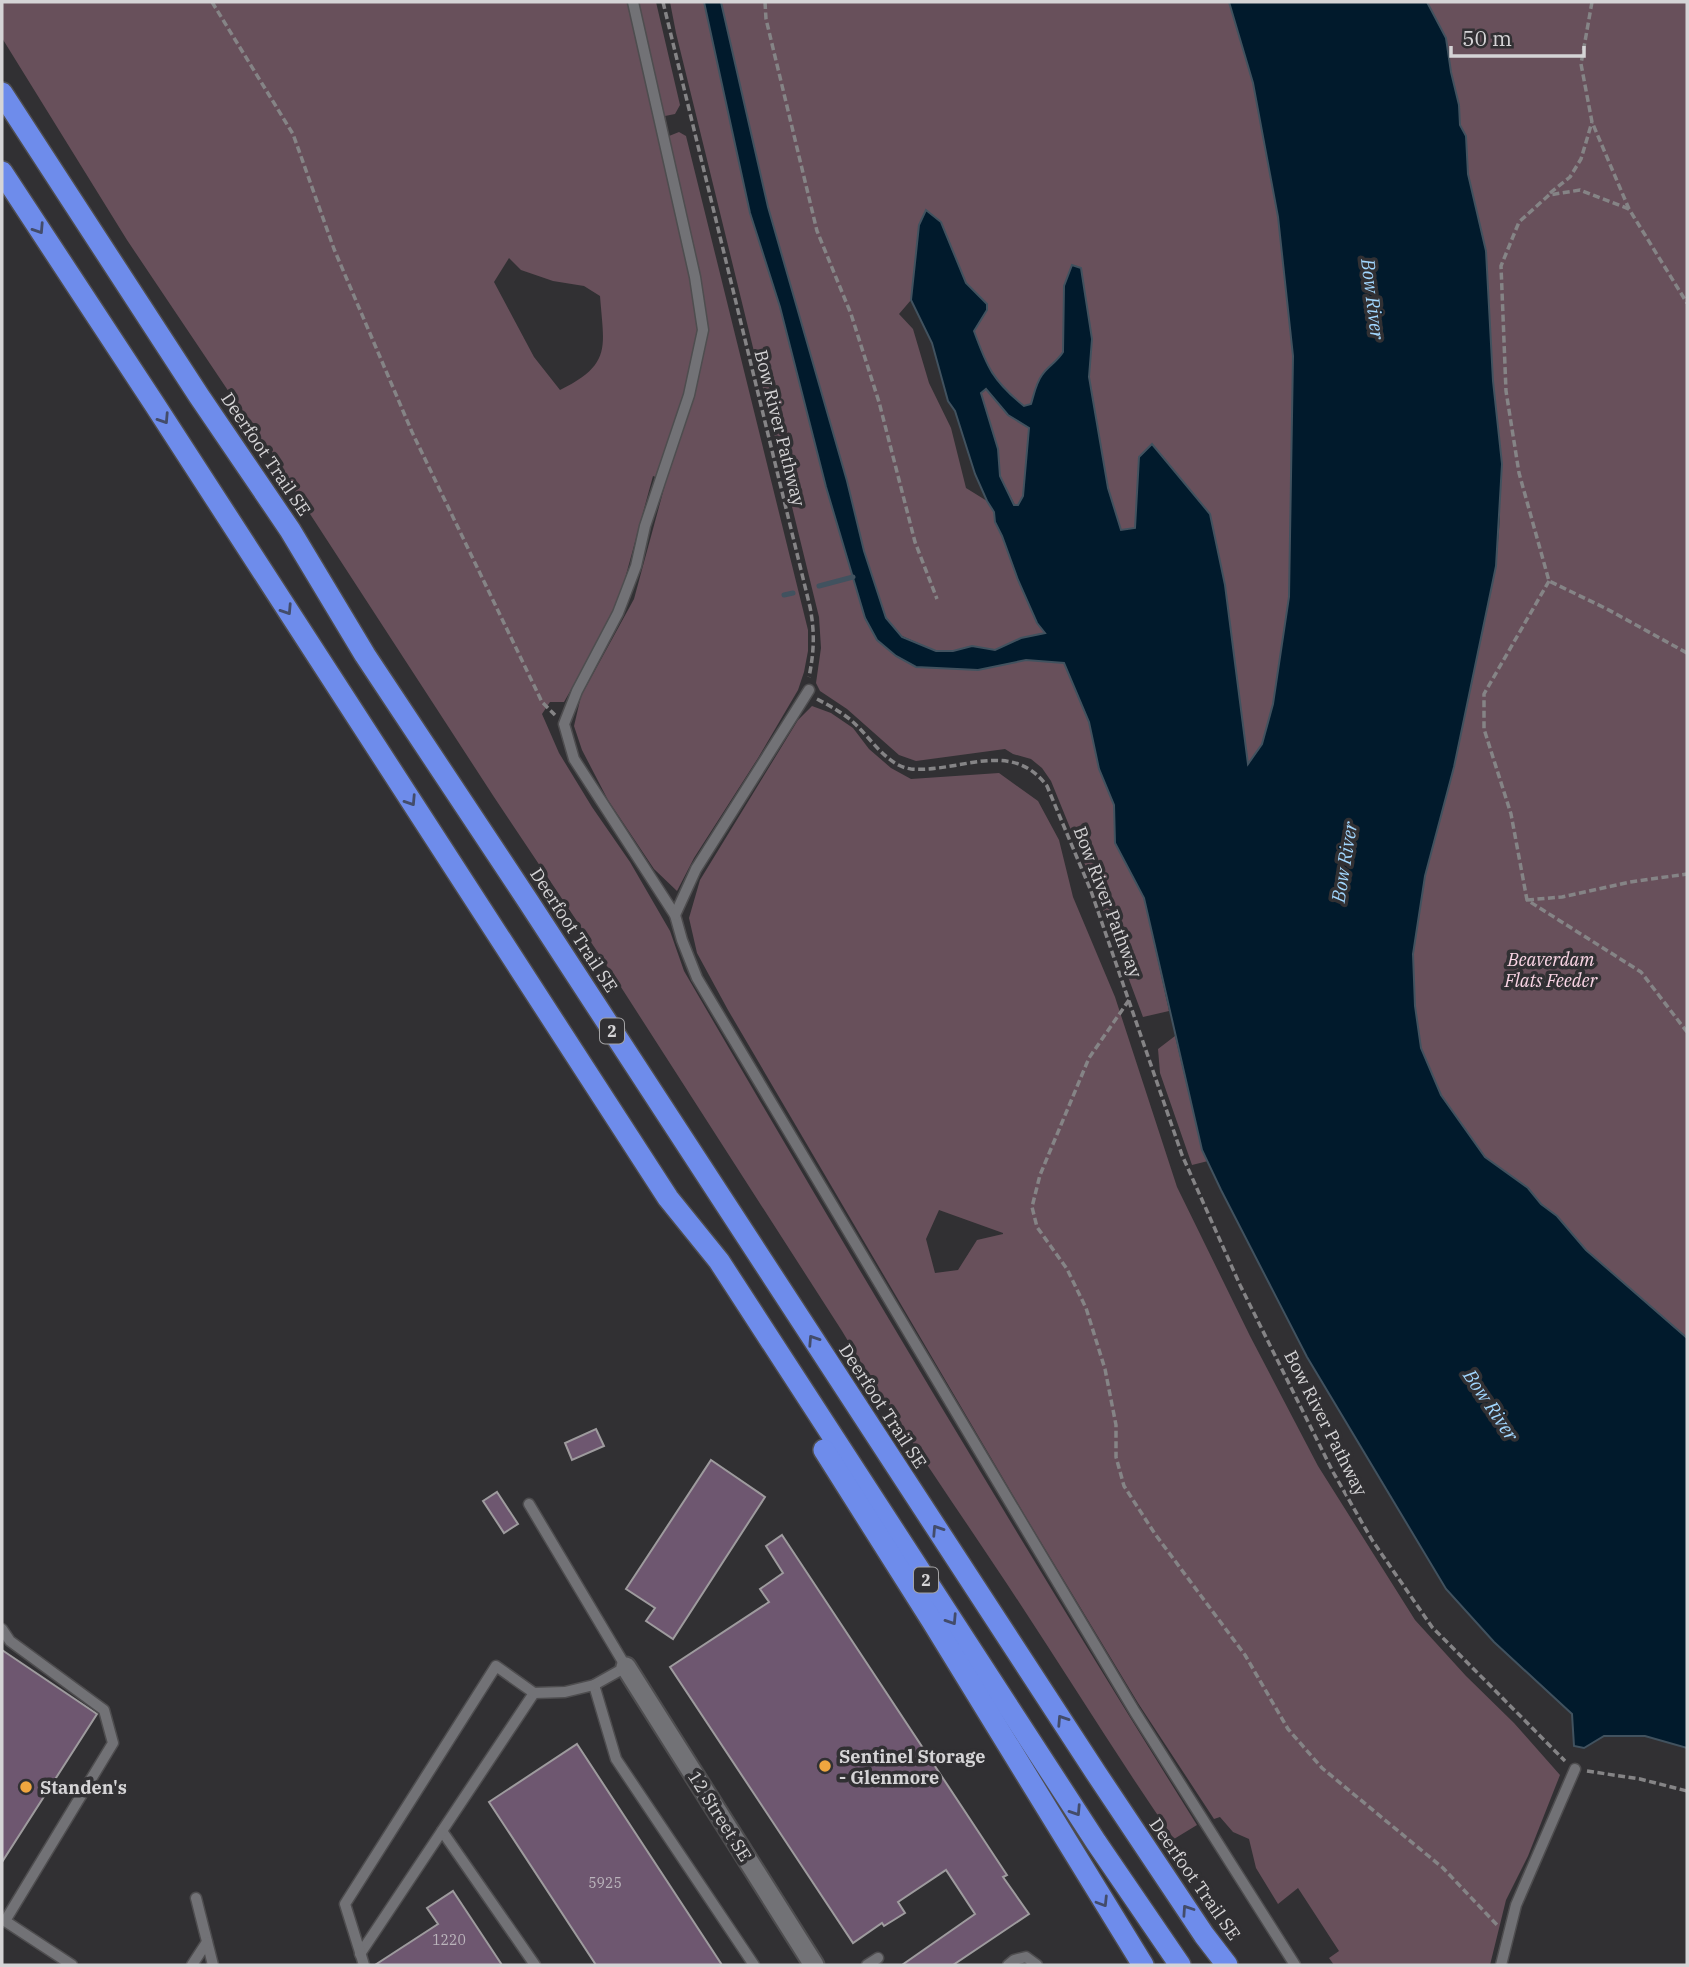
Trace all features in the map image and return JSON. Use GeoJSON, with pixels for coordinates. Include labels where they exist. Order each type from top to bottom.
{"type":"FeatureCollection","features":[{"type":"Feature","properties":{"kind":"highway","name":"Deerfoot Trail SE"},"geometry":{"type":"LineString","coordinates":[[2,93],[199,396],[290,530],[365,655],[1096,1773],[1227,1965]]}},
{"type":"Feature","properties":{"kind":"highway","name":"2"},"geometry":{"type":"LineString","coordinates":[[2,172],[668,1198],[719,1261],[1096,1842],[1180,1965]]}},
{"type":"Feature","properties":{"kind":"highway"},"geometry":{"type":"LineString","coordinates":[[668,1198],[1143,1965]]}},
{"type":"Feature","properties":{"kind":"street","name":"12 Street SE"},"geometry":{"type":"LineString","coordinates":[[626,1667],[814,1965]]}},
{"type":"Feature","properties":{"kind":"lane"},"geometry":{"type":"LineString","coordinates":[[633,2],[695,277],[703,330],[689,394],[645,526],[636,566],[618,613],[577,691],[565,723],[574,759],[674,915],[697,978],[779,1118],[1129,1702],[1295,1965]]}},
{"type":"Feature","properties":{"kind":"lane"},"geometry":{"type":"LineString","coordinates":[[674,915],[696,869],[809,690]]}},
{"type":"Feature","properties":{"kind":"lane"},"geometry":{"type":"LineString","coordinates":[[364,1965],[345,1904],[496,1666],[534,1693],[565,1692],[594,1685],[626,1667],[529,1504]]}},
{"type":"Feature","properties":{"kind":"lane"},"geometry":{"type":"LineString","coordinates":[[2,1629],[10,1641],[104,1710],[113,1743],[5,1921],[72,1965]]}},
{"type":"Feature","properties":{"kind":"lane"},"geometry":{"type":"LineString","coordinates":[[594,1685],[617,1759],[754,1965]]}},
{"type":"Feature","properties":{"kind":"lane"},"geometry":{"type":"LineString","coordinates":[[360,1954],[534,1693]]}},
{"type":"Feature","properties":{"kind":"lane"},"geometry":{"type":"LineString","coordinates":[[1501,1965],[1516,1905],[1575,1769]]}},
{"type":"Feature","properties":{"kind":"lane"},"geometry":{"type":"LineString","coordinates":[[442,1831],[535,1965]]}},
{"type":"Feature","properties":{"kind":"lane"},"geometry":{"type":"LineString","coordinates":[[196,1898],[213,1965]]}},
{"type":"Feature","properties":{"kind":"lane"},"geometry":{"type":"LineString","coordinates":[[192,1965],[207,1942]]}},
{"type":"Feature","properties":{"kind":"lane"},"geometry":{"type":"LineString","coordinates":[[1008,1965],[1026,1957],[1037,1965]]}},
{"type":"Feature","properties":{"kind":"lane"},"geometry":{"type":"LineString","coordinates":[[867,1965],[878,1958]]}},
{"type":"Feature","properties":{"kind":"path"},"geometry":{"type":"LineString","coordinates":[[212,2],[293,134],[334,249],[412,432],[542,702],[565,723]]}},
{"type":"Feature","properties":{"kind":"path","name":"Bow River Pathway"},"geometry":{"type":"LineString","coordinates":[[663,2],[810,607],[815,640],[809,690],[813,697],[853,722],[888,758],[909,769],[1009,761],[1026,765],[1038,774],[1047,786],[1091,891],[1182,1155],[1230,1262],[1333,1472],[1371,1540],[1432,1627],[1575,1769]]}},
{"type":"Feature","properties":{"kind":"path"},"geometry":{"type":"LineString","coordinates":[[765,2],[769,32],[817,231],[851,314],[878,402],[915,542],[937,599]]}},
{"type":"Feature","properties":{"kind":"path"},"geometry":{"type":"LineString","coordinates":[[1592,2],[1581,64],[1592,122],[1629,209],[1687,303]]}},
{"type":"Feature","properties":{"kind":"path"},"geometry":{"type":"LineString","coordinates":[[1592,122],[1581,159],[1570,177],[1519,222],[1501,266],[1506,391],[1519,473],[1549,581],[1484,694],[1484,729],[1511,814],[1527,900],[1641,972],[1687,1032]]}},
{"type":"Feature","properties":{"kind":"path"},"geometry":{"type":"LineString","coordinates":[[1549,195],[1580,190],[1629,209]]}},
{"type":"Feature","properties":{"kind":"path"},"geometry":{"type":"LineString","coordinates":[[1549,581],[1687,653]]}},
{"type":"Feature","properties":{"kind":"path"},"geometry":{"type":"LineString","coordinates":[[1527,900],[1687,874]]}},
{"type":"Feature","properties":{"kind":"path"},"geometry":{"type":"LineString","coordinates":[[1130,999],[1089,1058],[1040,1175],[1032,1207],[1037,1227],[1066,1269],[1086,1308],[1105,1369],[1116,1425],[1116,1457],[1124,1486],[1154,1534],[1245,1655],[1288,1729],[1330,1775],[1443,1868],[1507,1936]]}},
{"type":"Feature","properties":{"kind":"path"},"geometry":{"type":"LineString","coordinates":[[1575,1769],[1640,1779],[1687,1791]]}},
{"type":"Feature","properties":{"kind":"green space"},"geometry":{"type":"Polygon","coordinates":[[[2,2],[656,2],[680,105],[675,114],[665,116],[669,136],[679,132],[686,136],[808,630],[808,651],[798,690],[694,858],[677,891],[654,869],[608,800],[582,750],[574,726],[581,696],[634,599],[666,481],[653,476],[620,597],[564,702],[550,702],[542,714],[559,753],[630,862],[670,931],[684,971],[810,1186],[1001,1507],[1197,1825],[1174,1839],[1151,1806],[899,1423],[619,984],[127,240],[2,38],[2,2]],[[509,258],[494,282],[534,357],[560,390],[577,381],[597,363],[603,342],[600,296],[584,286],[553,281],[521,270],[509,258]]]}},
{"type":"Feature","properties":{"kind":"green space"},"geometry":{"type":"Polygon","coordinates":[[[670,2],[704,2],[750,213],[780,307],[826,487],[856,588],[877,640],[1004,665],[1026,660],[1064,663],[1089,722],[1114,805],[1115,843],[1144,898],[1169,1011],[1143,1017],[1099,899],[1051,781],[1042,768],[1031,759],[1005,749],[916,761],[899,755],[847,709],[820,691],[816,683],[821,648],[819,617],[670,2]]]}},
{"type":"Feature","properties":{"kind":"green space"},"geometry":{"type":"Polygon","coordinates":[[[721,2],[1229,2],[1253,83],[1278,217],[1293,356],[1289,597],[1273,704],[1262,744],[1248,765],[1225,585],[1210,514],[1139,457],[1136,528],[1121,531],[1108,488],[1089,377],[1092,339],[1064,286],[1063,352],[1040,378],[1031,404],[1024,406],[1001,388],[984,361],[974,331],[987,310],[987,304],[966,283],[941,222],[918,250],[911,300],[899,314],[913,329],[929,383],[951,428],[966,488],[987,501],[994,512],[995,522],[1018,580],[1046,633],[1021,638],[995,650],[972,646],[953,651],[936,651],[902,636],[886,618],[864,551],[847,481],[768,207],[721,2]]]}},
{"type":"Feature","properties":{"kind":"green space","name":"Beaverdam Flats Feeder"},"geometry":{"type":"Polygon","coordinates":[[[1427,2],[1687,2],[1687,1338],[1586,1250],[1528,1188],[1485,1157],[1441,1095],[1421,1048],[1415,1006],[1413,954],[1425,876],[1454,767],[1496,566],[1500,518],[1486,251],[1468,174],[1466,136],[1460,125],[1459,105],[1446,38],[1427,2]]]}},
{"type":"Feature","properties":{"kind":"green space"},"geometry":{"type":"Polygon","coordinates":[[[986,389],[1029,428],[1023,496],[1018,505],[1015,505],[1000,476],[998,449],[981,393],[986,389]]]}},
{"type":"Feature","properties":{"kind":"green space"},"geometry":{"type":"Polygon","coordinates":[[[812,706],[831,713],[853,728],[869,749],[891,768],[911,779],[999,773],[1038,801],[1059,840],[1073,897],[1115,997],[1177,1187],[1318,1466],[1415,1620],[1560,1775],[1528,1856],[1506,1900],[1490,1965],[1334,1965],[1329,1958],[1339,1951],[1298,1888],[1278,1904],[1256,1868],[1249,1839],[1233,1832],[1220,1817],[1214,1819],[1138,1703],[728,1010],[697,953],[689,918],[700,880],[798,720],[812,706]],[[939,1210],[926,1239],[935,1273],[958,1270],[977,1240],[1003,1233],[939,1210]]]}},
{"type":"Feature","properties":{"kind":"green space"},"geometry":{"type":"Polygon","coordinates":[[[1175,1036],[1202,1150],[1208,1161],[1192,1165],[1160,1073],[1158,1049],[1175,1036]]]}},
{"type":"Feature","properties":{"kind":"water","name":"Bow River"},"geometry":{"type":"Polygon","coordinates":[[[704,2],[721,2],[768,207],[847,481],[864,551],[886,618],[902,637],[936,651],[953,651],[972,646],[995,650],[1021,638],[1045,633],[1037,623],[1018,580],[995,522],[994,512],[975,474],[955,411],[948,401],[932,343],[911,300],[919,225],[926,210],[941,222],[966,283],[987,304],[987,310],[974,331],[987,364],[1005,389],[1024,406],[1031,404],[1040,378],[1063,352],[1064,286],[1072,265],[1081,268],[1092,339],[1089,377],[1108,488],[1121,530],[1135,528],[1139,457],[1152,444],[1210,514],[1225,585],[1248,764],[1262,744],[1273,704],[1289,597],[1293,356],[1278,217],[1253,83],[1229,2],[1427,2],[1446,38],[1459,105],[1460,125],[1466,136],[1468,174],[1486,251],[1493,381],[1502,464],[1496,566],[1454,767],[1425,876],[1413,954],[1415,1006],[1421,1048],[1441,1095],[1485,1157],[1528,1188],[1586,1250],[1687,1338],[1687,1748],[1645,1736],[1604,1736],[1584,1748],[1574,1746],[1572,1714],[1494,1642],[1446,1589],[1307,1357],[1202,1150],[1144,898],[1115,843],[1114,805],[1099,769],[1089,722],[1064,663],[1026,660],[978,670],[916,667],[896,656],[877,640],[865,618],[826,487],[780,307],[750,213],[704,2]],[[986,389],[981,393],[998,449],[1000,476],[1014,505],[1018,505],[1023,496],[1029,428],[1008,415],[986,389]]]}},
{"type":"Feature","properties":{"kind":"building"},"geometry":{"type":"Polygon","coordinates":[[[596,1429],[604,1446],[572,1460],[565,1443],[596,1429]]]}},
{"type":"Feature","properties":{"kind":"building"},"geometry":{"type":"Polygon","coordinates":[[[711,1460],[765,1497],[673,1639],[646,1621],[655,1608],[626,1589],[711,1460]]]}},
{"type":"Feature","properties":{"kind":"building"},"geometry":{"type":"Polygon","coordinates":[[[497,1492],[518,1524],[504,1533],[483,1501],[497,1492]]]}},
{"type":"Feature","properties":{"kind":"building","name":"Sentinel Storage - Glenmore"},"geometry":{"type":"Polygon","coordinates":[[[782,1535],[1007,1875],[1003,1877],[1029,1914],[953,1965],[902,1965],[975,1914],[946,1870],[898,1902],[905,1913],[884,1926],[882,1923],[853,1943],[670,1667],[769,1602],[760,1589],[783,1573],[766,1546],[782,1535]]]}},
{"type":"Feature","properties":{"kind":"building","name":"Standen's"},"geometry":{"type":"Polygon","coordinates":[[[2,1650],[97,1714],[2,1862],[2,1650]]]}},
{"type":"Feature","properties":{"kind":"building"},"geometry":{"type":"Polygon","coordinates":[[[577,1744],[722,1965],[596,1965],[489,1802],[577,1744]]]}},
{"type":"Feature","properties":{"kind":"building"},"geometry":{"type":"Polygon","coordinates":[[[453,1891],[502,1965],[375,1965],[438,1924],[427,1908],[453,1891]]]}},
{"type":"Feature","properties":{"kind":"waterway"},"geometry":{"type":"LineString","coordinates":[[819,586],[853,577]]}},
{"type":"Feature","properties":{"kind":"waterway"},"geometry":{"type":"LineString","coordinates":[[784,595],[793,593]]}},
{"type":"Feature","properties":{"kind":"place","name":"Sentinel Storage - Glenmore"},"geometry":{"type":"Point","coordinates":[825,1766]}},
{"type":"Feature","properties":{"kind":"place","name":"Standen's"},"geometry":{"type":"Point","coordinates":[26,1787]}}]}
